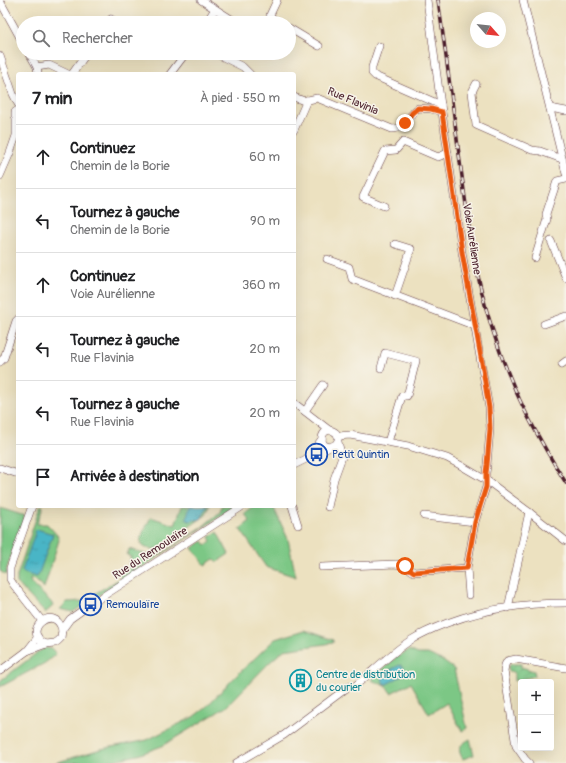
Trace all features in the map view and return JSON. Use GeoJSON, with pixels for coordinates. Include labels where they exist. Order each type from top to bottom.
{"type":"FeatureCollection","features":[{"type":"Feature","properties":{"kind":"street"},"geometry":{"type":"LineString","coordinates":[[201,0],[227,16]]}},
{"type":"Feature","properties":{"kind":"street"},"geometry":{"type":"LineString","coordinates":[[270,16],[277,0]]}},
{"type":"Feature","properties":{"kind":"street","name":"Voie Aurélienne"},"geometry":{"type":"LineString","coordinates":[[428,0],[441,108],[462,252],[489,408],[490,422],[486,487],[475,522],[467,568],[468,595]]}},
{"type":"Feature","properties":{"kind":"street"},"geometry":{"type":"LineString","coordinates":[[523,0],[566,174]]}},
{"type":"Feature","properties":{"kind":"street"},"geometry":{"type":"LineString","coordinates":[[0,1],[16,30]]}},
{"type":"Feature","properties":{"kind":"street"},"geometry":{"type":"LineString","coordinates":[[210,16],[215,9]]}},
{"type":"Feature","properties":{"kind":"street"},"geometry":{"type":"LineString","coordinates":[[296,32],[319,46]]}},
{"type":"Feature","properties":{"kind":"street"},"geometry":{"type":"LineString","coordinates":[[379,46],[372,67],[372,72],[375,76],[441,108]]}},
{"type":"Feature","properties":{"kind":"street"},"geometry":{"type":"LineString","coordinates":[[0,56],[16,102]]}},
{"type":"Feature","properties":{"kind":"street"},"geometry":{"type":"LineString","coordinates":[[32,60],[37,71],[49,66],[52,70]]}},
{"type":"Feature","properties":{"kind":"street"},"geometry":{"type":"LineString","coordinates":[[73,72],[82,60]]}},
{"type":"Feature","properties":{"kind":"street"},"geometry":{"type":"LineString","coordinates":[[172,72],[181,60]]}},
{"type":"Feature","properties":{"kind":"street"},"geometry":{"type":"LineString","coordinates":[[228,60],[242,67],[248,72]]}},
{"type":"Feature","properties":{"kind":"street"},"geometry":{"type":"LineString","coordinates":[[476,84],[472,92],[476,125],[532,150],[540,151],[562,159]]}},
{"type":"Feature","properties":{"kind":"street","name":"Rue Flavinia"},"geometry":{"type":"LineString","coordinates":[[296,99],[304,101],[317,98],[392,129],[398,129],[418,108],[441,108]]}},
{"type":"Feature","properties":{"kind":"street"},"geometry":{"type":"LineString","coordinates":[[296,125],[307,100]]}},
{"type":"Feature","properties":{"kind":"street"},"geometry":{"type":"LineString","coordinates":[[550,108],[566,111]]}},
{"type":"Feature","properties":{"kind":"street"},"geometry":{"type":"LineString","coordinates":[[0,176],[16,135]]}},
{"type":"Feature","properties":{"kind":"street"},"geometry":{"type":"LineString","coordinates":[[384,206],[363,197],[385,151],[396,150],[403,142],[438,157],[448,154]]}},
{"type":"Feature","properties":{"kind":"street"},"geometry":{"type":"LineString","coordinates":[[535,258],[547,219],[546,214],[557,181],[566,179]]}},
{"type":"Feature","properties":{"kind":"street"},"geometry":{"type":"LineString","coordinates":[[551,241],[566,278]]}},
{"type":"Feature","properties":{"kind":"street"},"geometry":{"type":"LineString","coordinates":[[395,244],[411,249],[395,296]]}},
{"type":"Feature","properties":{"kind":"street"},"geometry":{"type":"LineString","coordinates":[[327,258],[349,267],[352,279],[475,326]]}},
{"type":"Feature","properties":{"kind":"street"},"geometry":{"type":"LineString","coordinates":[[544,324],[566,316]]}},
{"type":"Feature","properties":{"kind":"street"},"geometry":{"type":"LineString","coordinates":[[0,362],[4,358],[16,321]]}},
{"type":"Feature","properties":{"kind":"street"},"geometry":{"type":"LineString","coordinates":[[381,368],[385,353],[416,361],[407,396],[402,396],[388,442]]}},
{"type":"Feature","properties":{"kind":"street"},"geometry":{"type":"LineString","coordinates":[[305,411],[323,385]]}},
{"type":"Feature","properties":{"kind":"street"},"geometry":{"type":"LineString","coordinates":[[296,404],[329,430],[334,431],[338,440],[342,456],[334,479],[328,507]]}},
{"type":"Feature","properties":{"kind":"street"},"geometry":{"type":"LineString","coordinates":[[320,423],[324,445],[330,447]]}},
{"type":"Feature","properties":{"kind":"street"},"geometry":{"type":"LineString","coordinates":[[306,459],[324,433],[329,430]]}},
{"type":"Feature","properties":{"kind":"street"},"geometry":{"type":"LineString","coordinates":[[296,464],[334,446],[338,440],[350,435],[408,446],[447,458],[487,480],[566,541]]}},
{"type":"Feature","properties":{"kind":"street"},"geometry":{"type":"LineString","coordinates":[[0,468],[16,473]]}},
{"type":"Feature","properties":{"kind":"street"},"geometry":{"type":"LineString","coordinates":[[31,508],[10,568],[10,579],[42,621]]}},
{"type":"Feature","properties":{"kind":"street","name":"Rue du Remoulaïre"},"geometry":{"type":"LineString","coordinates":[[27,651],[58,641],[61,638],[62,630],[70,619],[240,508]]}},
{"type":"Feature","properties":{"kind":"street"},"geometry":{"type":"LineString","coordinates":[[293,508],[298,525]]}},
{"type":"Feature","properties":{"kind":"street"},"geometry":{"type":"LineString","coordinates":[[508,608],[529,512]]}},
{"type":"Feature","properties":{"kind":"street"},"geometry":{"type":"LineString","coordinates":[[424,516],[475,522]]}},
{"type":"Feature","properties":{"kind":"street"},"geometry":{"type":"LineString","coordinates":[[322,567],[396,564],[405,566],[414,572],[467,568]]}},
{"type":"Feature","properties":{"kind":"street"},"geometry":{"type":"LineString","coordinates":[[236,763],[284,735],[348,687],[355,686],[394,652],[410,640],[420,635],[472,615],[538,603],[566,603]]}},
{"type":"Feature","properties":{"kind":"street","name":"Rue du Remoulaïre"},"geometry":{"type":"LineString","coordinates":[[0,671],[27,651],[38,637],[38,627],[42,621],[53,619],[58,622],[70,619]]}},
{"type":"Feature","properties":{"kind":"street"},"geometry":{"type":"LineString","coordinates":[[58,622],[62,630]]}},
{"type":"Feature","properties":{"kind":"street"},"geometry":{"type":"LineString","coordinates":[[38,637],[41,642],[46,644]]}},
{"type":"Feature","properties":{"kind":"street"},"geometry":{"type":"LineString","coordinates":[[518,763],[527,761],[516,746],[504,671],[507,661],[516,659],[566,668]]}},
{"type":"Feature","properties":{"kind":"green space"},"geometry":{"type":"Polygon","coordinates":[[[0,508],[25,516],[6,575],[0,571],[0,508]]]}},
{"type":"Feature","properties":{"kind":"green space"},"geometry":{"type":"Polygon","coordinates":[[[39,508],[42,508],[37,524],[47,524],[57,535],[59,540],[44,588],[35,580],[30,579],[31,583],[51,602],[53,606],[45,613],[17,583],[17,576],[39,508]]]}},
{"type":"Feature","properties":{"kind":"green space"},"geometry":{"type":"Polygon","coordinates":[[[181,508],[209,508],[206,515],[158,549],[149,549],[141,544],[142,534],[151,517],[175,525],[181,508]]]}},
{"type":"Feature","properties":{"kind":"green space"},"geometry":{"type":"Polygon","coordinates":[[[221,508],[233,508],[73,612],[60,609],[67,602],[82,601],[121,578],[119,575],[122,570],[127,571],[131,557],[127,555],[129,549],[148,555],[159,555],[202,527],[220,512],[221,508]]]}},
{"type":"Feature","properties":{"kind":"green space"},"geometry":{"type":"Polygon","coordinates":[[[252,508],[274,508],[288,539],[296,577],[266,567],[240,529],[250,521],[245,514],[252,508]]]}},
{"type":"Feature","properties":{"kind":"green space"},"geometry":{"type":"Polygon","coordinates":[[[217,532],[229,554],[217,562],[214,559],[205,565],[192,548],[203,541],[206,545],[211,541],[209,537],[217,532]]]}},
{"type":"Feature","properties":{"kind":"green space"},"geometry":{"type":"Polygon","coordinates":[[[304,630],[333,640],[333,643],[284,650],[270,662],[226,707],[162,746],[138,755],[106,762],[55,763],[101,749],[147,740],[193,717],[205,708],[275,639],[304,630]]]}},
{"type":"Feature","properties":{"kind":"green space"},"geometry":{"type":"Polygon","coordinates":[[[45,648],[52,649],[56,654],[45,663],[0,687],[0,681],[45,648]]]}},
{"type":"Feature","properties":{"kind":"green space"},"geometry":{"type":"Polygon","coordinates":[[[409,650],[418,654],[428,654],[443,661],[454,669],[467,728],[462,731],[447,703],[429,714],[411,683],[391,693],[386,686],[371,680],[395,658],[409,650]]]}},
{"type":"Feature","properties":{"kind":"green space"},"geometry":{"type":"Polygon","coordinates":[[[511,664],[521,664],[521,667],[534,671],[535,676],[514,681],[514,672],[509,671],[509,666],[511,664]]]}},
{"type":"Feature","properties":{"kind":"green space"},"geometry":{"type":"Polygon","coordinates":[[[470,739],[474,755],[463,759],[460,752],[460,747],[470,739]]]}},
{"type":"Feature","properties":{"kind":"water"},"geometry":{"type":"Polygon","coordinates":[[[189,508],[207,508],[201,519],[189,521],[186,519],[189,508]]]}},
{"type":"Feature","properties":{"kind":"water"},"geometry":{"type":"Polygon","coordinates":[[[37,529],[53,534],[38,576],[36,577],[22,571],[37,529]]]}},
{"type":"Feature","properties":{"kind":"water"},"geometry":{"type":"Polygon","coordinates":[[[400,665],[404,669],[405,674],[387,684],[384,684],[381,676],[400,665]]]}},
{"type":"Feature","properties":{"kind":"railway"},"geometry":{"type":"LineString","coordinates":[[438,0],[469,225],[476,267],[486,308],[499,350],[517,394],[536,432],[566,483]]}},
{"type":"Feature","properties":{"kind":"place","name":"Petit Quintin"},"geometry":{"type":"Point","coordinates":[317,454]}},
{"type":"Feature","properties":{"kind":"place","name":"Remoulaïre"},"geometry":{"type":"Point","coordinates":[91,604]}},
{"type":"Feature","properties":{"kind":"place","name":"Centre de distribution du courier"},"geometry":{"type":"Point","coordinates":[301,680]}},
{"type":"Feature","properties":{"kind":"route"},"geometry":{"type":"LineString","coordinates":[[405,123],[412,113],[418,108],[442,112],[462,252],[489,408],[490,429],[486,487],[475,522],[467,568],[414,572],[405,566]]}}]}
